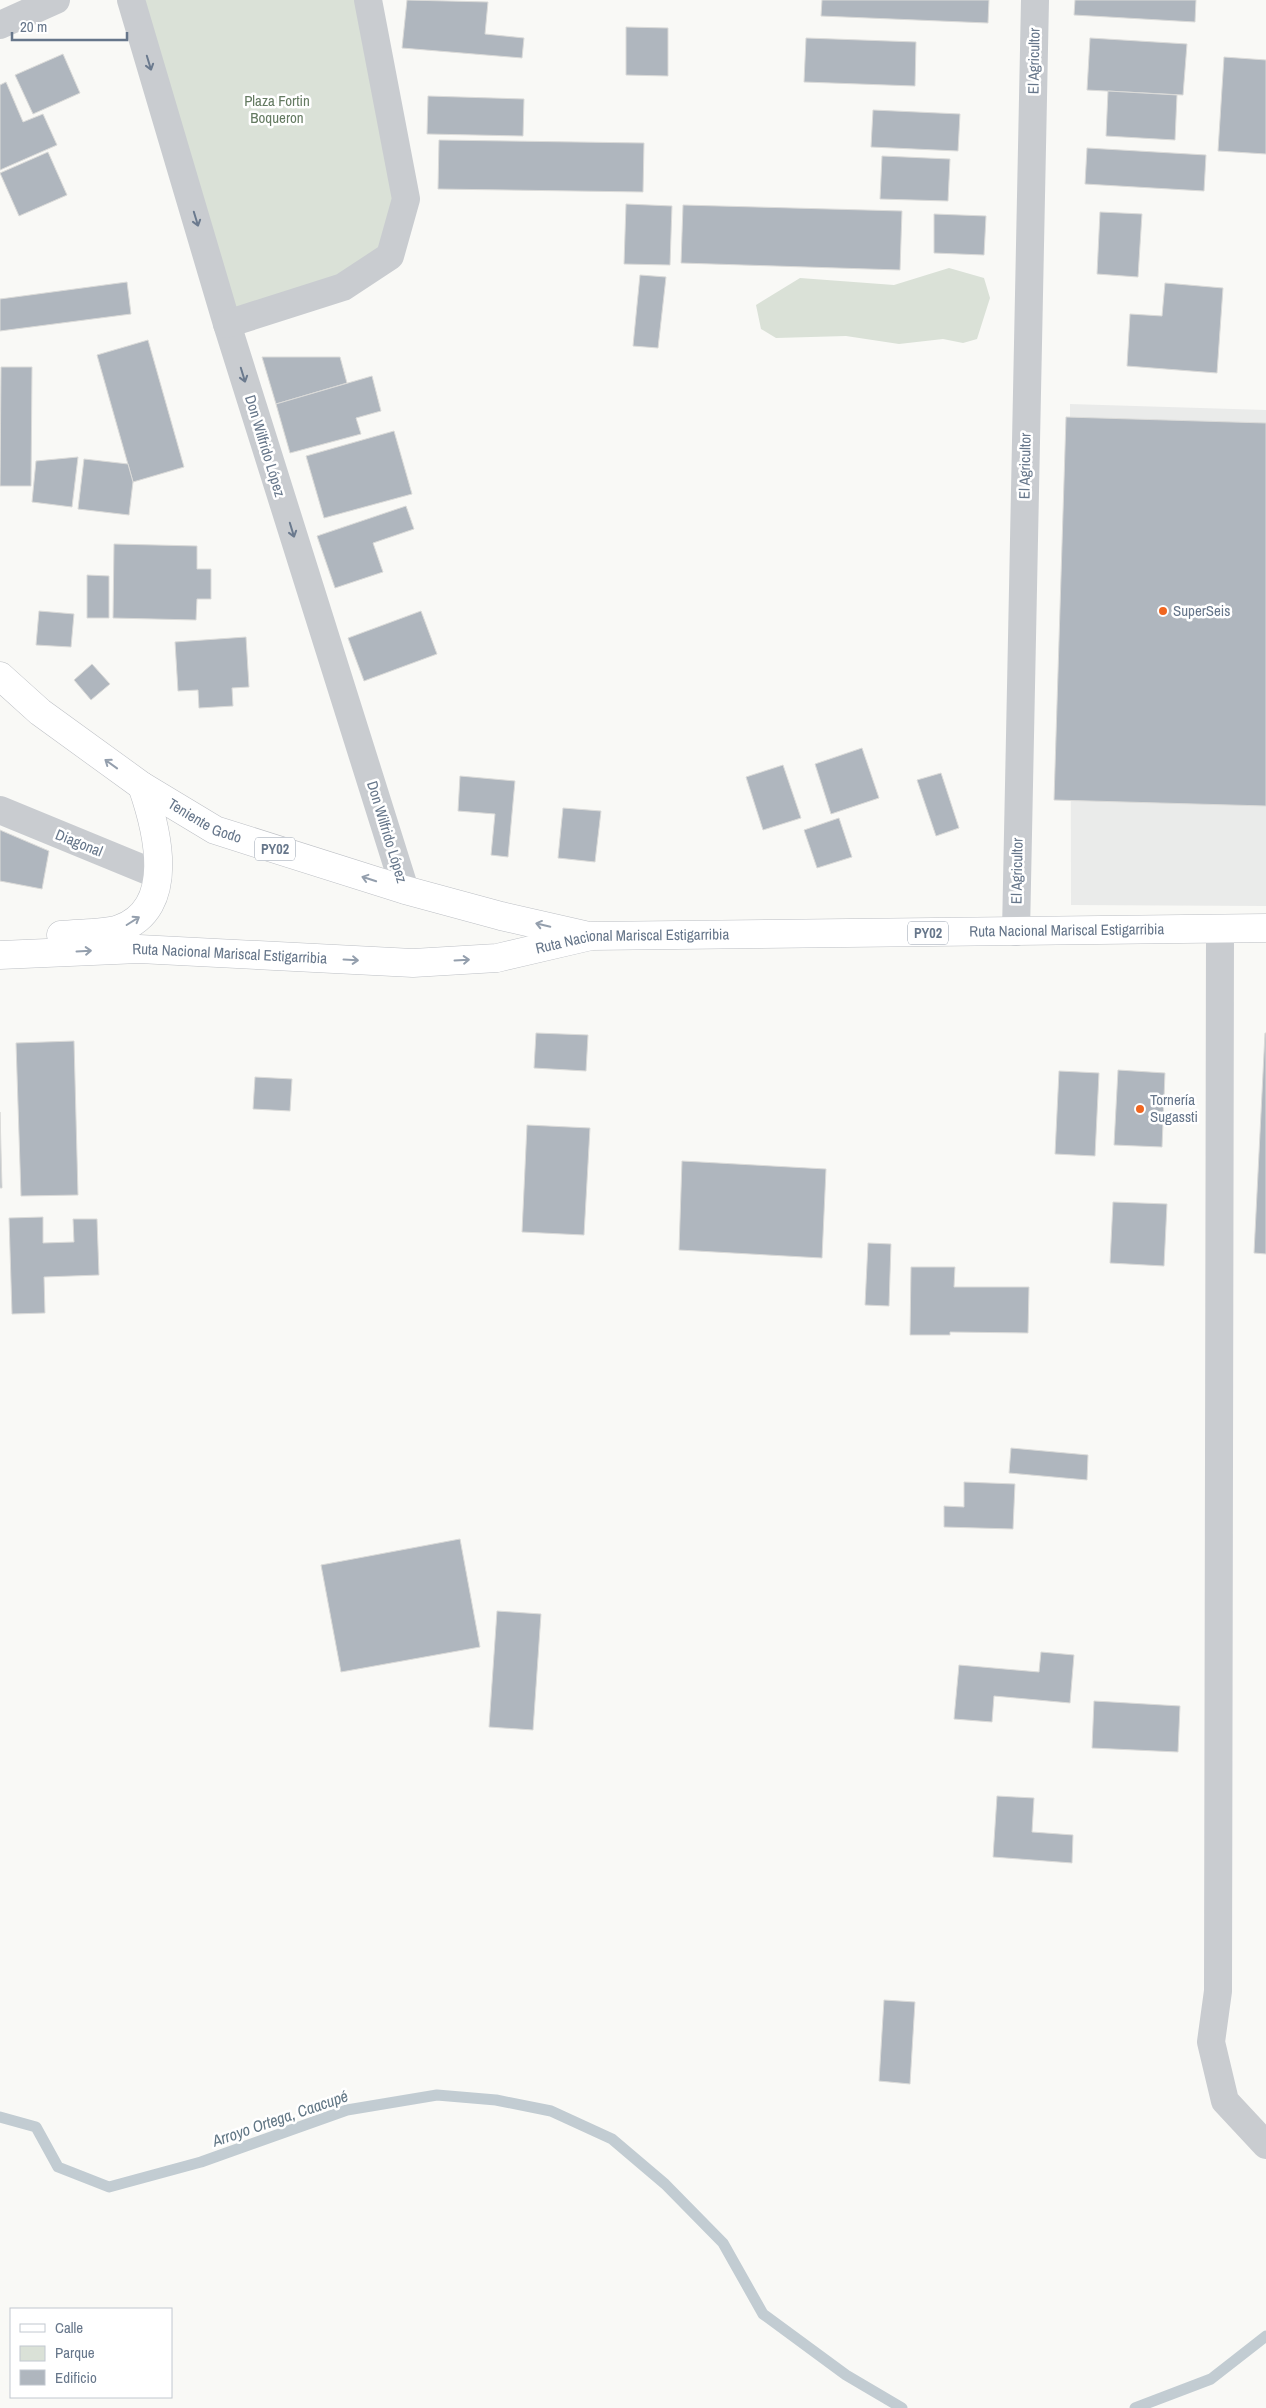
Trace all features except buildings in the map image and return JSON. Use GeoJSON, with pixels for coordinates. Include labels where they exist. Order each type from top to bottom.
{"type":"FeatureCollection","features":[{"type":"Feature","properties":{"kind":"main road","name":"Teniente Godo"},"geometry":{"type":"LineString","coordinates":[[0,676],[40,712],[142,786],[215,830],[406,890],[501,916],[591,936]]}},
{"type":"Feature","properties":{"kind":"main road"},"geometry":{"type":"LineString","coordinates":[[0,941],[118,930],[138,920],[150,904],[158,875],[152,817],[142,786]]}},
{"type":"Feature","properties":{"kind":"main road","name":"Ruta Nacional Mariscal Estigarribia"},"geometry":{"type":"LineString","coordinates":[[0,955],[139,949],[414,963],[497,958],[591,936],[1266,928]]}},
{"type":"Feature","properties":{"kind":"street"},"geometry":{"type":"LineString","coordinates":[[0,24],[56,0]]}},
{"type":"Feature","properties":{"kind":"street","name":"Don Wilfrido López"},"geometry":{"type":"LineString","coordinates":[[130,0],[227,324],[406,890]]}},
{"type":"Feature","properties":{"kind":"street"},"geometry":{"type":"LineString","coordinates":[[227,324],[343,287],[390,256],[406,199],[368,0]]}},
{"type":"Feature","properties":{"kind":"street","name":"El Agricultor"},"geometry":{"type":"LineString","coordinates":[[1016,932],[1035,0]]}},
{"type":"Feature","properties":{"kind":"street","name":"Diagonal"},"geometry":{"type":"LineString","coordinates":[[0,810],[158,875]]}},
{"type":"Feature","properties":{"kind":"street"},"geometry":{"type":"LineString","coordinates":[[1220,929],[1218,1991],[1211,2042],[1225,2101],[1266,2145]]}},
{"type":"Feature","properties":{"kind":"shaded area","name":"SuperSeis"},"geometry":{"type":"Polygon","coordinates":[[[1070,404],[1266,410],[1266,906],[1071,905],[1070,404]]]}},
{"type":"Feature","properties":{"kind":"green space","name":"Plaza Fortin Boqueron"},"geometry":{"type":"Polygon","coordinates":[[[131,0],[368,0],[406,199],[390,256],[227,324],[131,0]]]}},
{"type":"Feature","properties":{"kind":"green space"},"geometry":{"type":"Polygon","coordinates":[[[949,268],[984,278],[990,298],[977,339],[963,343],[943,339],[899,344],[846,336],[776,338],[761,329],[756,305],[800,278],[894,285],[949,268]]]}},
{"type":"Feature","properties":{"kind":"waterway","name":"Arroyo Ortega, Caacupé"},"geometry":{"type":"LineString","coordinates":[[0,2117],[36,2127],[58,2167],[109,2187],[201,2162],[347,2110],[437,2095],[496,2100],[551,2111],[612,2139],[665,2184],[723,2243],[763,2314],[846,2375],[902,2408]]}},
{"type":"Feature","properties":{"kind":"waterway","name":"Arroyo Ortega, Caacupé"},"geometry":{"type":"LineString","coordinates":[[1135,2408],[1211,2379],[1266,2336]]}},
{"type":"Feature","properties":{"kind":"place","name":"SuperSeis"},"geometry":{"type":"Point","coordinates":[1163,611]}},
{"type":"Feature","properties":{"kind":"place","name":"Tornería Sugassti"},"geometry":{"type":"Point","coordinates":[1140,1109]}}]}
